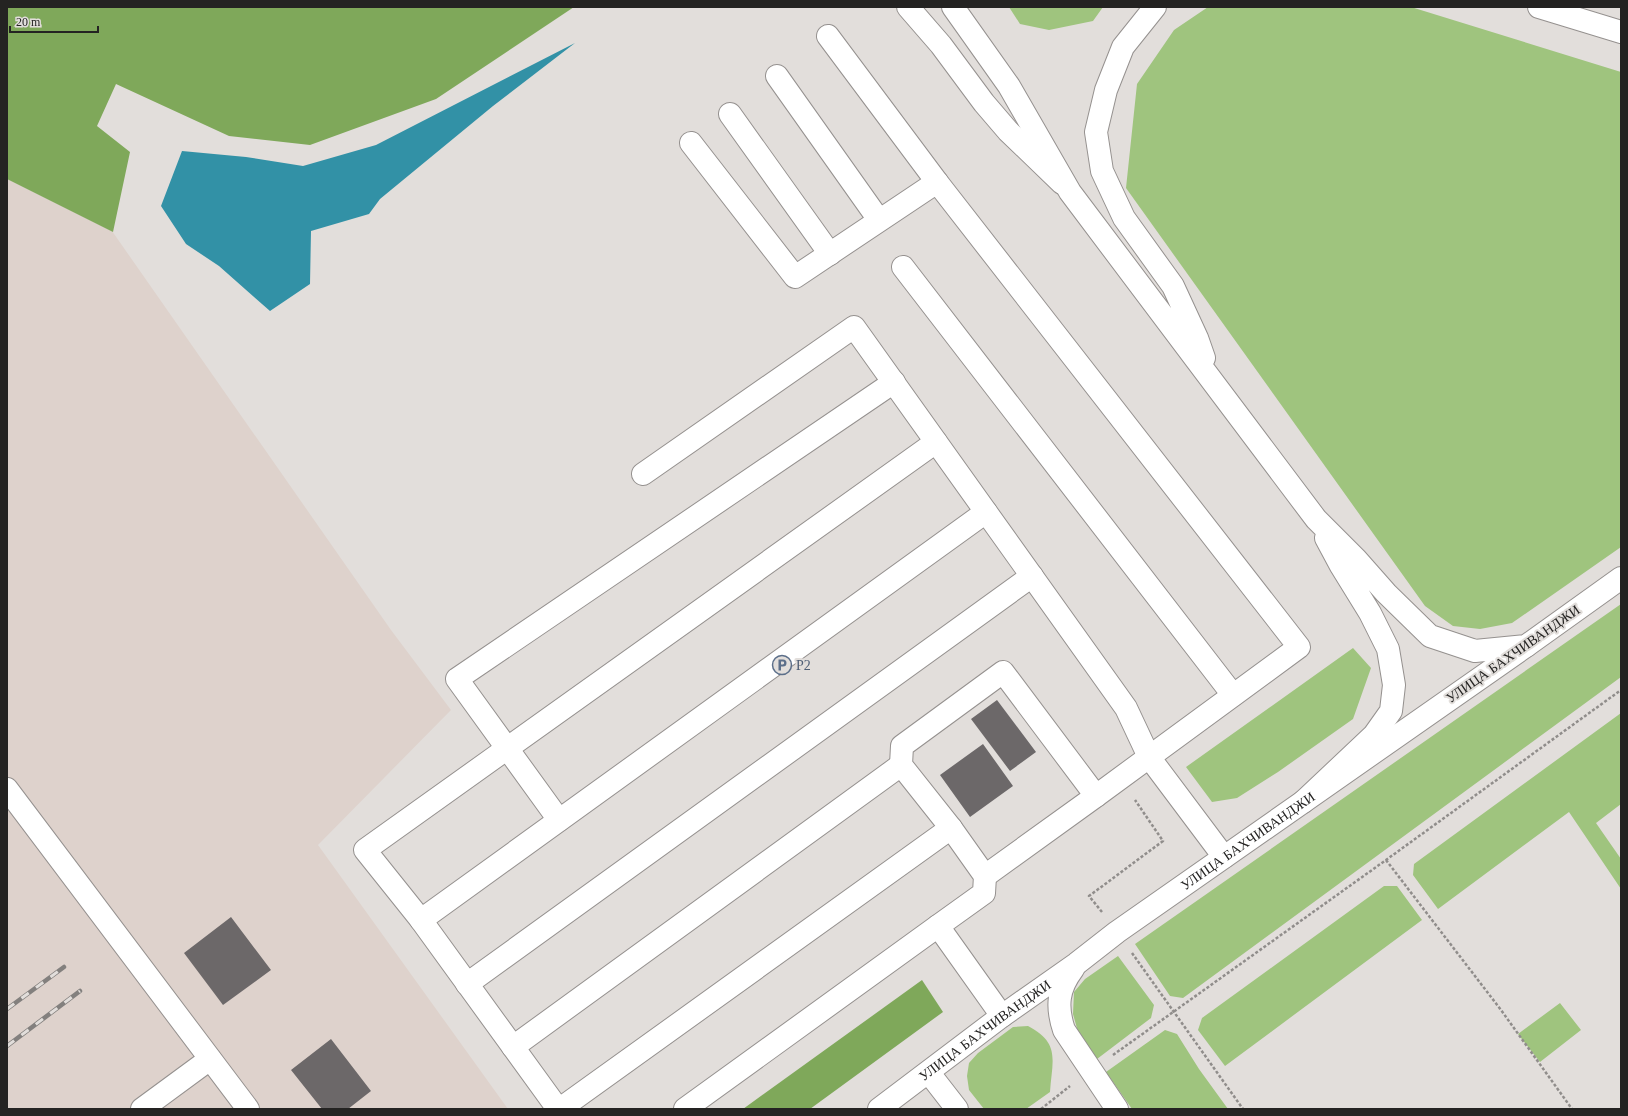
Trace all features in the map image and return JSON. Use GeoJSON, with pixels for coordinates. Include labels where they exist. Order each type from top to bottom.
{"type":"FeatureCollection","features":[{"type":"Feature","properties":{"kind":"main road"},"geometry":{"type":"LineString","coordinates":[[908,7],[941,45],[984,103],[1008,131],[1070,192]]}},
{"type":"Feature","properties":{"kind":"main road"},"geometry":{"type":"LineString","coordinates":[[953,7],[1009,86],[1070,192],[1316,519],[1356,559],[1386,593],[1430,636],[1475,651],[1526,646]]}},
{"type":"Feature","properties":{"kind":"main road"},"geometry":{"type":"LineString","coordinates":[[1155,7],[1123,47],[1106,90],[1096,132],[1102,172],[1124,218],[1172,286],[1197,338],[1212,382]]}},
{"type":"Feature","properties":{"kind":"main road"},"geometry":{"type":"LineString","coordinates":[[1539,7],[1621,32]]}},
{"type":"Feature","properties":{"kind":"main road"},"geometry":{"type":"LineString","coordinates":[[828,36],[937,182],[1299,647],[985,876]]}},
{"type":"Feature","properties":{"kind":"main road"},"geometry":{"type":"LineString","coordinates":[[777,76],[880,220]]}},
{"type":"Feature","properties":{"kind":"main road"},"geometry":{"type":"LineString","coordinates":[[730,114],[830,254]]}},
{"type":"Feature","properties":{"kind":"main road"},"geometry":{"type":"LineString","coordinates":[[691,143],[795,277],[937,182]]}},
{"type":"Feature","properties":{"kind":"main road"},"geometry":{"type":"LineString","coordinates":[[903,267],[1233,696]]}},
{"type":"Feature","properties":{"kind":"main road"},"geometry":{"type":"LineString","coordinates":[[644,474],[854,327],[1126,708],[1149,757],[1224,857]]}},
{"type":"Feature","properties":{"kind":"main road"},"geometry":{"type":"LineString","coordinates":[[559,820],[457,679],[894,382]]}},
{"type":"Feature","properties":{"kind":"main road"},"geometry":{"type":"LineString","coordinates":[[936,442],[365,850],[421,920],[559,1109],[951,828]]}},
{"type":"Feature","properties":{"kind":"main road"},"geometry":{"type":"LineString","coordinates":[[421,920],[986,512]]}},
{"type":"Feature","properties":{"kind":"main road"},"geometry":{"type":"LineString","coordinates":[[1303,802],[1374,735],[1391,711],[1394,685],[1388,649],[1370,613],[1341,566],[1316,519]]}},
{"type":"Feature","properties":{"kind":"main road"},"geometry":{"type":"LineString","coordinates":[[467,984],[1032,576]]}},
{"type":"Feature","properties":{"kind":"main road","name":"УЛИЦА БАХЧИВАНДЖИ"},"geometry":{"type":"LineString","coordinates":[[879,1109],[929,1073],[1002,1016],[1076,964],[1117,932],[1621,578]]}},
{"type":"Feature","properties":{"kind":"main road"},"geometry":{"type":"LineString","coordinates":[[685,1109],[984,893],[985,876],[951,828],[901,765],[902,746],[1003,672],[1096,796]]}},
{"type":"Feature","properties":{"kind":"main road"},"geometry":{"type":"LineString","coordinates":[[513,1047],[901,765]]}},
{"type":"Feature","properties":{"kind":"main road"},"geometry":{"type":"LineString","coordinates":[[7,789],[248,1109]]}},
{"type":"Feature","properties":{"kind":"main road"},"geometry":{"type":"LineString","coordinates":[[938,926],[1002,1016]]}},
{"type":"Feature","properties":{"kind":"main road"},"geometry":{"type":"LineString","coordinates":[[1076,964],[1065,980],[1059,995],[1060,1019],[1064,1030],[1117,1109]]}},
{"type":"Feature","properties":{"kind":"main road"},"geometry":{"type":"LineString","coordinates":[[142,1109],[210,1059]]}},
{"type":"Feature","properties":{"kind":"main road"},"geometry":{"type":"LineString","coordinates":[[929,1073],[958,1109]]}},
{"type":"Feature","properties":{"kind":"path"},"geometry":{"type":"LineString","coordinates":[[1041,1109],[1090,1070],[1386,860],[1621,690]]}},
{"type":"Feature","properties":{"kind":"path"},"geometry":{"type":"LineString","coordinates":[[1135,800],[1163,842],[1089,896],[1117,932],[1243,1109]]}},
{"type":"Feature","properties":{"kind":"path"},"geometry":{"type":"LineString","coordinates":[[1386,860],[1501,1010],[1572,1109]]}},
{"type":"Feature","properties":{"kind":"shaded area"},"geometry":{"type":"Polygon","coordinates":[[[7,179],[112,231],[391,630],[451,710],[318,845],[508,1109],[7,1109],[7,179]]]}},
{"type":"Feature","properties":{"kind":"green space"},"geometry":{"type":"Polygon","coordinates":[[[7,7],[574,7],[436,99],[310,145],[229,136],[116,84],[97,126],[130,152],[113,232],[7,179],[7,7]]]}},
{"type":"Feature","properties":{"kind":"green space"},"geometry":{"type":"Polygon","coordinates":[[[1009,7],[1103,7],[1093,21],[1049,30],[1020,24],[1009,7]]]}},
{"type":"Feature","properties":{"kind":"green space"},"geometry":{"type":"Polygon","coordinates":[[[1208,7],[1411,7],[1621,72],[1621,547],[1512,623],[1480,629],[1453,626],[1425,606],[1126,188],[1137,84],[1174,30],[1208,7]]]}},
{"type":"Feature","properties":{"kind":"green space"},"geometry":{"type":"Polygon","coordinates":[[[1621,604],[1621,677],[1183,998],[1170,996],[1135,944],[1621,604]]]}},
{"type":"Feature","properties":{"kind":"green space"},"geometry":{"type":"Polygon","coordinates":[[[1353,648],[1371,668],[1353,719],[1278,772],[1237,798],[1212,802],[1186,767],[1353,648]]]}},
{"type":"Feature","properties":{"kind":"green space"},"geometry":{"type":"Polygon","coordinates":[[[1621,713],[1621,804],[1596,823],[1621,859],[1621,889],[1569,812],[1438,909],[1413,875],[1414,864],[1621,713]]]}},
{"type":"Feature","properties":{"kind":"green space"},"geometry":{"type":"Polygon","coordinates":[[[1384,886],[1397,886],[1422,920],[1225,1066],[1198,1030],[1202,1018],[1384,886]]]}},
{"type":"Feature","properties":{"kind":"green space"},"geometry":{"type":"Polygon","coordinates":[[[1118,956],[1154,1005],[1151,1018],[1097,1059],[1078,1032],[1073,1014],[1074,992],[1085,979],[1118,956]]]}},
{"type":"Feature","properties":{"kind":"green space"},"geometry":{"type":"Polygon","coordinates":[[[922,980],[943,1012],[810,1109],[743,1109],[922,980]]]}},
{"type":"Feature","properties":{"kind":"green space"},"geometry":{"type":"Polygon","coordinates":[[[1560,1003],[1581,1030],[1540,1062],[1518,1034],[1560,1003]]]}},
{"type":"Feature","properties":{"kind":"green space"},"geometry":{"type":"Polygon","coordinates":[[[1028,1026],[1039,1032],[1050,1046],[1053,1062],[1050,1092],[1026,1109],[984,1109],[969,1090],[967,1076],[969,1063],[978,1053],[1013,1027],[1028,1026]]]}},
{"type":"Feature","properties":{"kind":"green space"},"geometry":{"type":"Polygon","coordinates":[[[1165,1030],[1177,1034],[1199,1069],[1228,1109],[1132,1109],[1106,1072],[1165,1030]]]}},
{"type":"Feature","properties":{"kind":"water"},"geometry":{"type":"Polygon","coordinates":[[[575,43],[493,106],[380,199],[369,214],[311,231],[310,284],[270,311],[219,266],[186,244],[161,206],[182,151],[246,157],[303,166],[376,145],[575,43]]]}},
{"type":"Feature","properties":{"kind":"building"},"geometry":{"type":"Polygon","coordinates":[[[997,700],[1036,752],[1010,771],[971,719],[997,700]]]}},
{"type":"Feature","properties":{"kind":"building"},"geometry":{"type":"Polygon","coordinates":[[[983,744],[1013,786],[970,817],[940,775],[983,744]]]}},
{"type":"Feature","properties":{"kind":"building"},"geometry":{"type":"Polygon","coordinates":[[[231,917],[271,970],[223,1005],[184,953],[231,917]]]}},
{"type":"Feature","properties":{"kind":"building"},"geometry":{"type":"Polygon","coordinates":[[[331,1039],[371,1091],[348,1109],[322,1109],[291,1070],[331,1039]]]}},
{"type":"Feature","properties":{"kind":"railway"},"geometry":{"type":"LineString","coordinates":[[7,1009],[64,967]]}},
{"type":"Feature","properties":{"kind":"railway"},"geometry":{"type":"LineString","coordinates":[[7,1046],[80,991]]}},
{"type":"Feature","properties":{"kind":"place","name":"P2"},"geometry":{"type":"Point","coordinates":[782,665]}}]}
